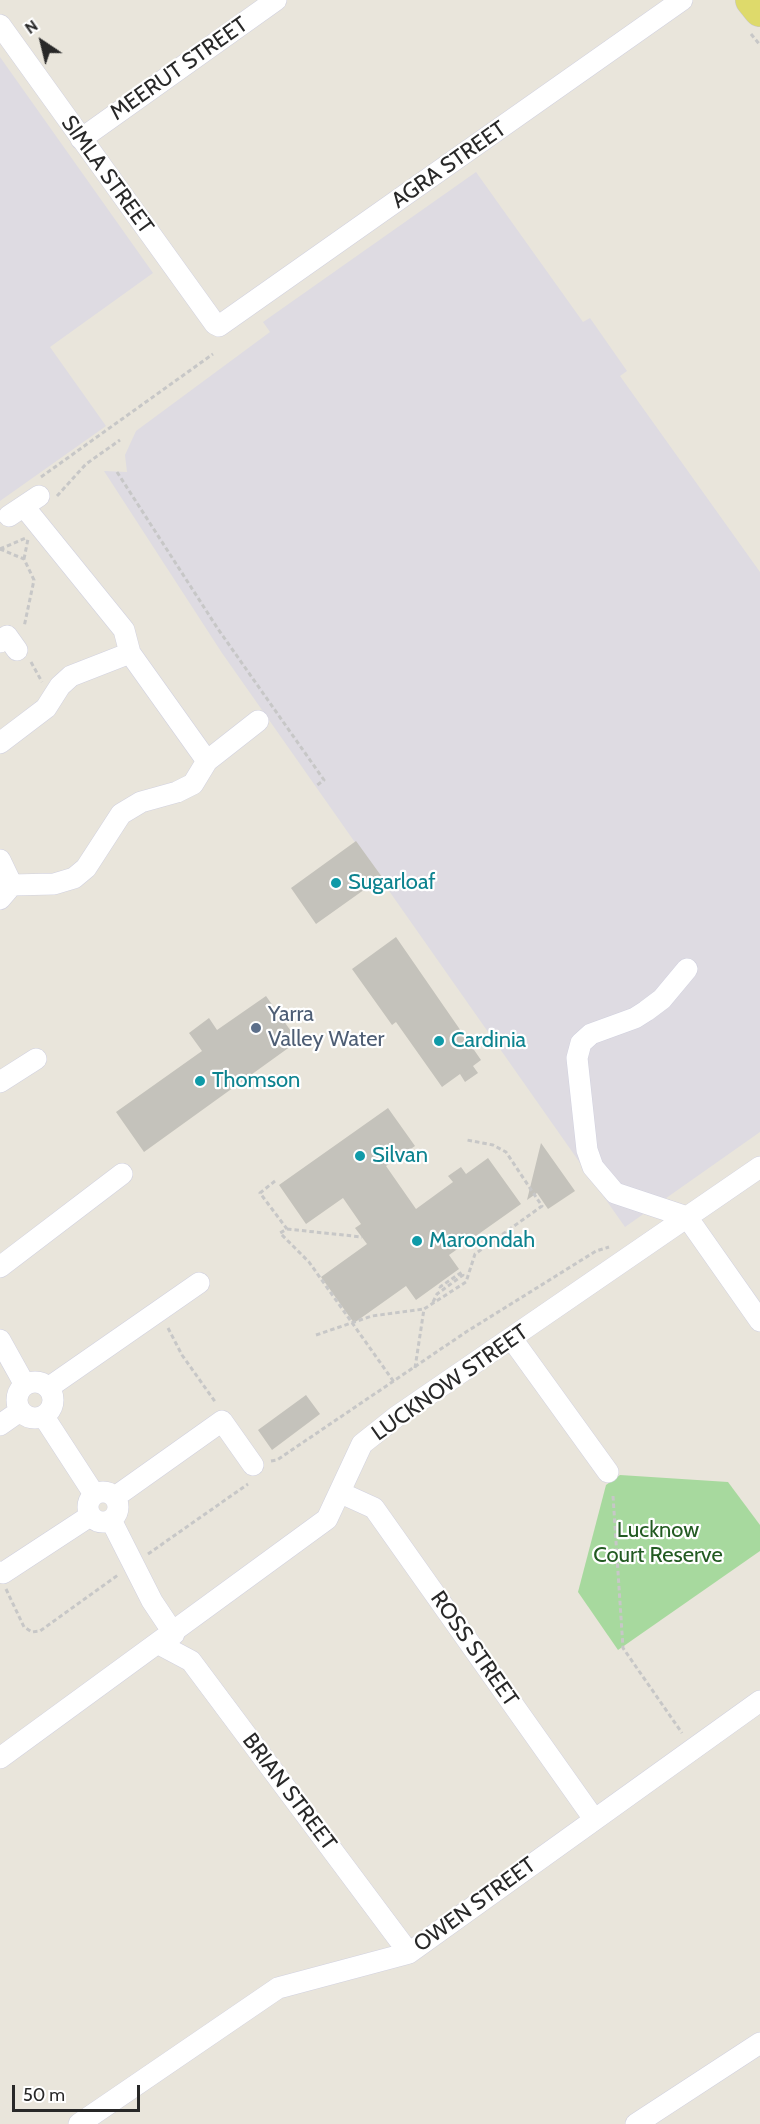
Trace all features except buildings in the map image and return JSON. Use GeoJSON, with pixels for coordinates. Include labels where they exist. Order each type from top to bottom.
{"type":"FeatureCollection","features":[{"type":"Feature","properties":{"kind":"main road"},"geometry":{"type":"LineString","coordinates":[[752,0],[760,10]]}},
{"type":"Feature","properties":{"kind":"street","name":"AGRA STREET"},"geometry":{"type":"LineString","coordinates":[[215,324],[225,323],[682,0]]}},
{"type":"Feature","properties":{"kind":"street","name":"MEERUT STREET"},"geometry":{"type":"LineString","coordinates":[[81,139],[270,2]]}},
{"type":"Feature","properties":{"kind":"street","name":"SIMLA STREET"},"geometry":{"type":"LineString","coordinates":[[0,26],[215,324]]}},
{"type":"Feature","properties":{"kind":"street"},"geometry":{"type":"LineString","coordinates":[[33,520],[124,630],[130,653],[207,761]]}},
{"type":"Feature","properties":{"kind":"street"},"geometry":{"type":"LineString","coordinates":[[0,743],[46,708],[71,676],[130,653]]}},
{"type":"Feature","properties":{"kind":"street"},"geometry":{"type":"LineString","coordinates":[[0,860],[6,892],[54,884],[74,878],[86,868],[121,814],[141,802],[177,792],[193,784],[203,772],[207,761],[258,721]]}},
{"type":"Feature","properties":{"kind":"street"},"geometry":{"type":"LineString","coordinates":[[687,969],[662,999],[646,1011],[635,1018],[591,1034],[581,1043],[577,1058],[587,1150],[593,1167],[615,1193],[687,1217],[760,1321]]}},
{"type":"Feature","properties":{"kind":"street"},"geometry":{"type":"LineString","coordinates":[[0,1082],[36,1059]]}},
{"type":"Feature","properties":{"kind":"street","name":"LUCKNOW STREET"},"geometry":{"type":"LineString","coordinates":[[0,1758],[327,1520],[362,1444],[403,1412],[760,1167]]}},
{"type":"Feature","properties":{"kind":"street"},"geometry":{"type":"LineString","coordinates":[[0,1267],[122,1174]]}},
{"type":"Feature","properties":{"kind":"street"},"geometry":{"type":"LineString","coordinates":[[48,1388],[199,1283]]}},
{"type":"Feature","properties":{"kind":"street"},"geometry":{"type":"LineString","coordinates":[[512,1339],[608,1472]]}},
{"type":"Feature","properties":{"kind":"street"},"geometry":{"type":"LineString","coordinates":[[0,1340],[25,1385]]}},
{"type":"Feature","properties":{"kind":"street"},"geometry":{"type":"LineString","coordinates":[[36,1382],[48,1388],[53,1400],[52,1407],[44,1417],[31,1418],[20,1411],[17,1400],[25,1385],[36,1382]]}},
{"type":"Feature","properties":{"kind":"street"},"geometry":{"type":"LineString","coordinates":[[0,1425],[20,1411]]}},
{"type":"Feature","properties":{"kind":"street"},"geometry":{"type":"LineString","coordinates":[[44,1417],[105,1496],[118,1507],[111,1520],[102,1522],[90,1516]]}},
{"type":"Feature","properties":{"kind":"street"},"geometry":{"type":"LineString","coordinates":[[90,1516],[88,1504],[105,1496],[222,1421],[254,1465]]}},
{"type":"Feature","properties":{"kind":"street","name":"ROSS STREET"},"geometry":{"type":"LineString","coordinates":[[341,1493],[374,1508],[594,1819]]}},
{"type":"Feature","properties":{"kind":"street"},"geometry":{"type":"LineString","coordinates":[[0,1572],[3,1573],[90,1516]]}},
{"type":"Feature","properties":{"kind":"street"},"geometry":{"type":"LineString","coordinates":[[111,1520],[152,1601],[166,1639]]}},
{"type":"Feature","properties":{"kind":"street","name":"BRIAN STREET"},"geometry":{"type":"LineString","coordinates":[[166,1639],[191,1661],[409,1953]]}},
{"type":"Feature","properties":{"kind":"street","name":"OWEN STREET"},"geometry":{"type":"LineString","coordinates":[[79,2124],[278,1988],[409,1953],[760,1701]]}},
{"type":"Feature","properties":{"kind":"street"},"geometry":{"type":"LineString","coordinates":[[636,2124],[760,2043]]}},
{"type":"Feature","properties":{"kind":"path"},"geometry":{"type":"LineString","coordinates":[[39,478],[213,354]]}},
{"type":"Feature","properties":{"kind":"path"},"geometry":{"type":"LineString","coordinates":[[24,559],[0,549],[33,520],[86,464],[120,440]]}},
{"type":"Feature","properties":{"kind":"path"},"geometry":{"type":"LineString","coordinates":[[117,472],[218,629],[324,780],[316,786]]}},
{"type":"Feature","properties":{"kind":"path"},"geometry":{"type":"LineString","coordinates":[[33,520],[24,559],[34,580],[17,644],[45,687],[55,694]]}},
{"type":"Feature","properties":{"kind":"path"},"geometry":{"type":"LineString","coordinates":[[316,1335],[331,1328],[352,1325],[372,1316],[424,1309],[466,1282],[475,1254],[542,1206],[506,1152],[493,1145],[467,1140]]}},
{"type":"Feature","properties":{"kind":"path"},"geometry":{"type":"LineString","coordinates":[[275,1181],[260,1193],[287,1229]]}},
{"type":"Feature","properties":{"kind":"path"},"geometry":{"type":"LineString","coordinates":[[362,1237],[287,1229],[280,1233],[309,1262],[393,1382]]}},
{"type":"Feature","properties":{"kind":"path"},"geometry":{"type":"LineString","coordinates":[[254,1465],[277,1460],[466,1332],[596,1251],[614,1245]]}},
{"type":"Feature","properties":{"kind":"path"},"geometry":{"type":"LineString","coordinates":[[432,1304],[437,1294],[464,1275],[462,1272],[440,1287],[435,1287],[437,1294]]}},
{"type":"Feature","properties":{"kind":"path"},"geometry":{"type":"LineString","coordinates":[[415,1368],[424,1309]]}},
{"type":"Feature","properties":{"kind":"path"},"geometry":{"type":"LineString","coordinates":[[158,1311],[182,1355],[220,1410],[222,1421]]}},
{"type":"Feature","properties":{"kind":"path"},"geometry":{"type":"LineString","coordinates":[[613,1496],[622,1648],[693,1749]]}},
{"type":"Feature","properties":{"kind":"shaded area"},"geometry":{"type":"Polygon","coordinates":[[[0,57],[153,273],[50,347],[106,426],[0,501],[0,57]]]}},
{"type":"Feature","properties":{"kind":"shaded area"},"geometry":{"type":"Polygon","coordinates":[[[476,172],[583,322],[590,318],[627,371],[620,376],[760,572],[760,1132],[625,1227],[222,653],[104,471],[127,472],[125,455],[136,431],[270,332],[263,322],[476,172]]]}},
{"type":"Feature","properties":{"kind":"green space","name":"Lucknow Court Reserve"},"geometry":{"type":"Polygon","coordinates":[[[620,1475],[728,1482],[760,1525],[760,1551],[618,1650],[578,1592],[606,1485],[620,1475]]]}},
{"type":"Feature","properties":{"kind":"place","name":"Sugarloaf"},"geometry":{"type":"Point","coordinates":[336,883]}},
{"type":"Feature","properties":{"kind":"place","name":"Yarra Valley Water"},"geometry":{"type":"Point","coordinates":[256,1028]}},
{"type":"Feature","properties":{"kind":"place","name":"Cardinia"},"geometry":{"type":"Point","coordinates":[439,1041]}},
{"type":"Feature","properties":{"kind":"place","name":"Thomson"},"geometry":{"type":"Point","coordinates":[200,1081]}},
{"type":"Feature","properties":{"kind":"place","name":"Silvan"},"geometry":{"type":"Point","coordinates":[360,1156]}},
{"type":"Feature","properties":{"kind":"place","name":"Maroondah"},"geometry":{"type":"Point","coordinates":[417,1241]}}]}
